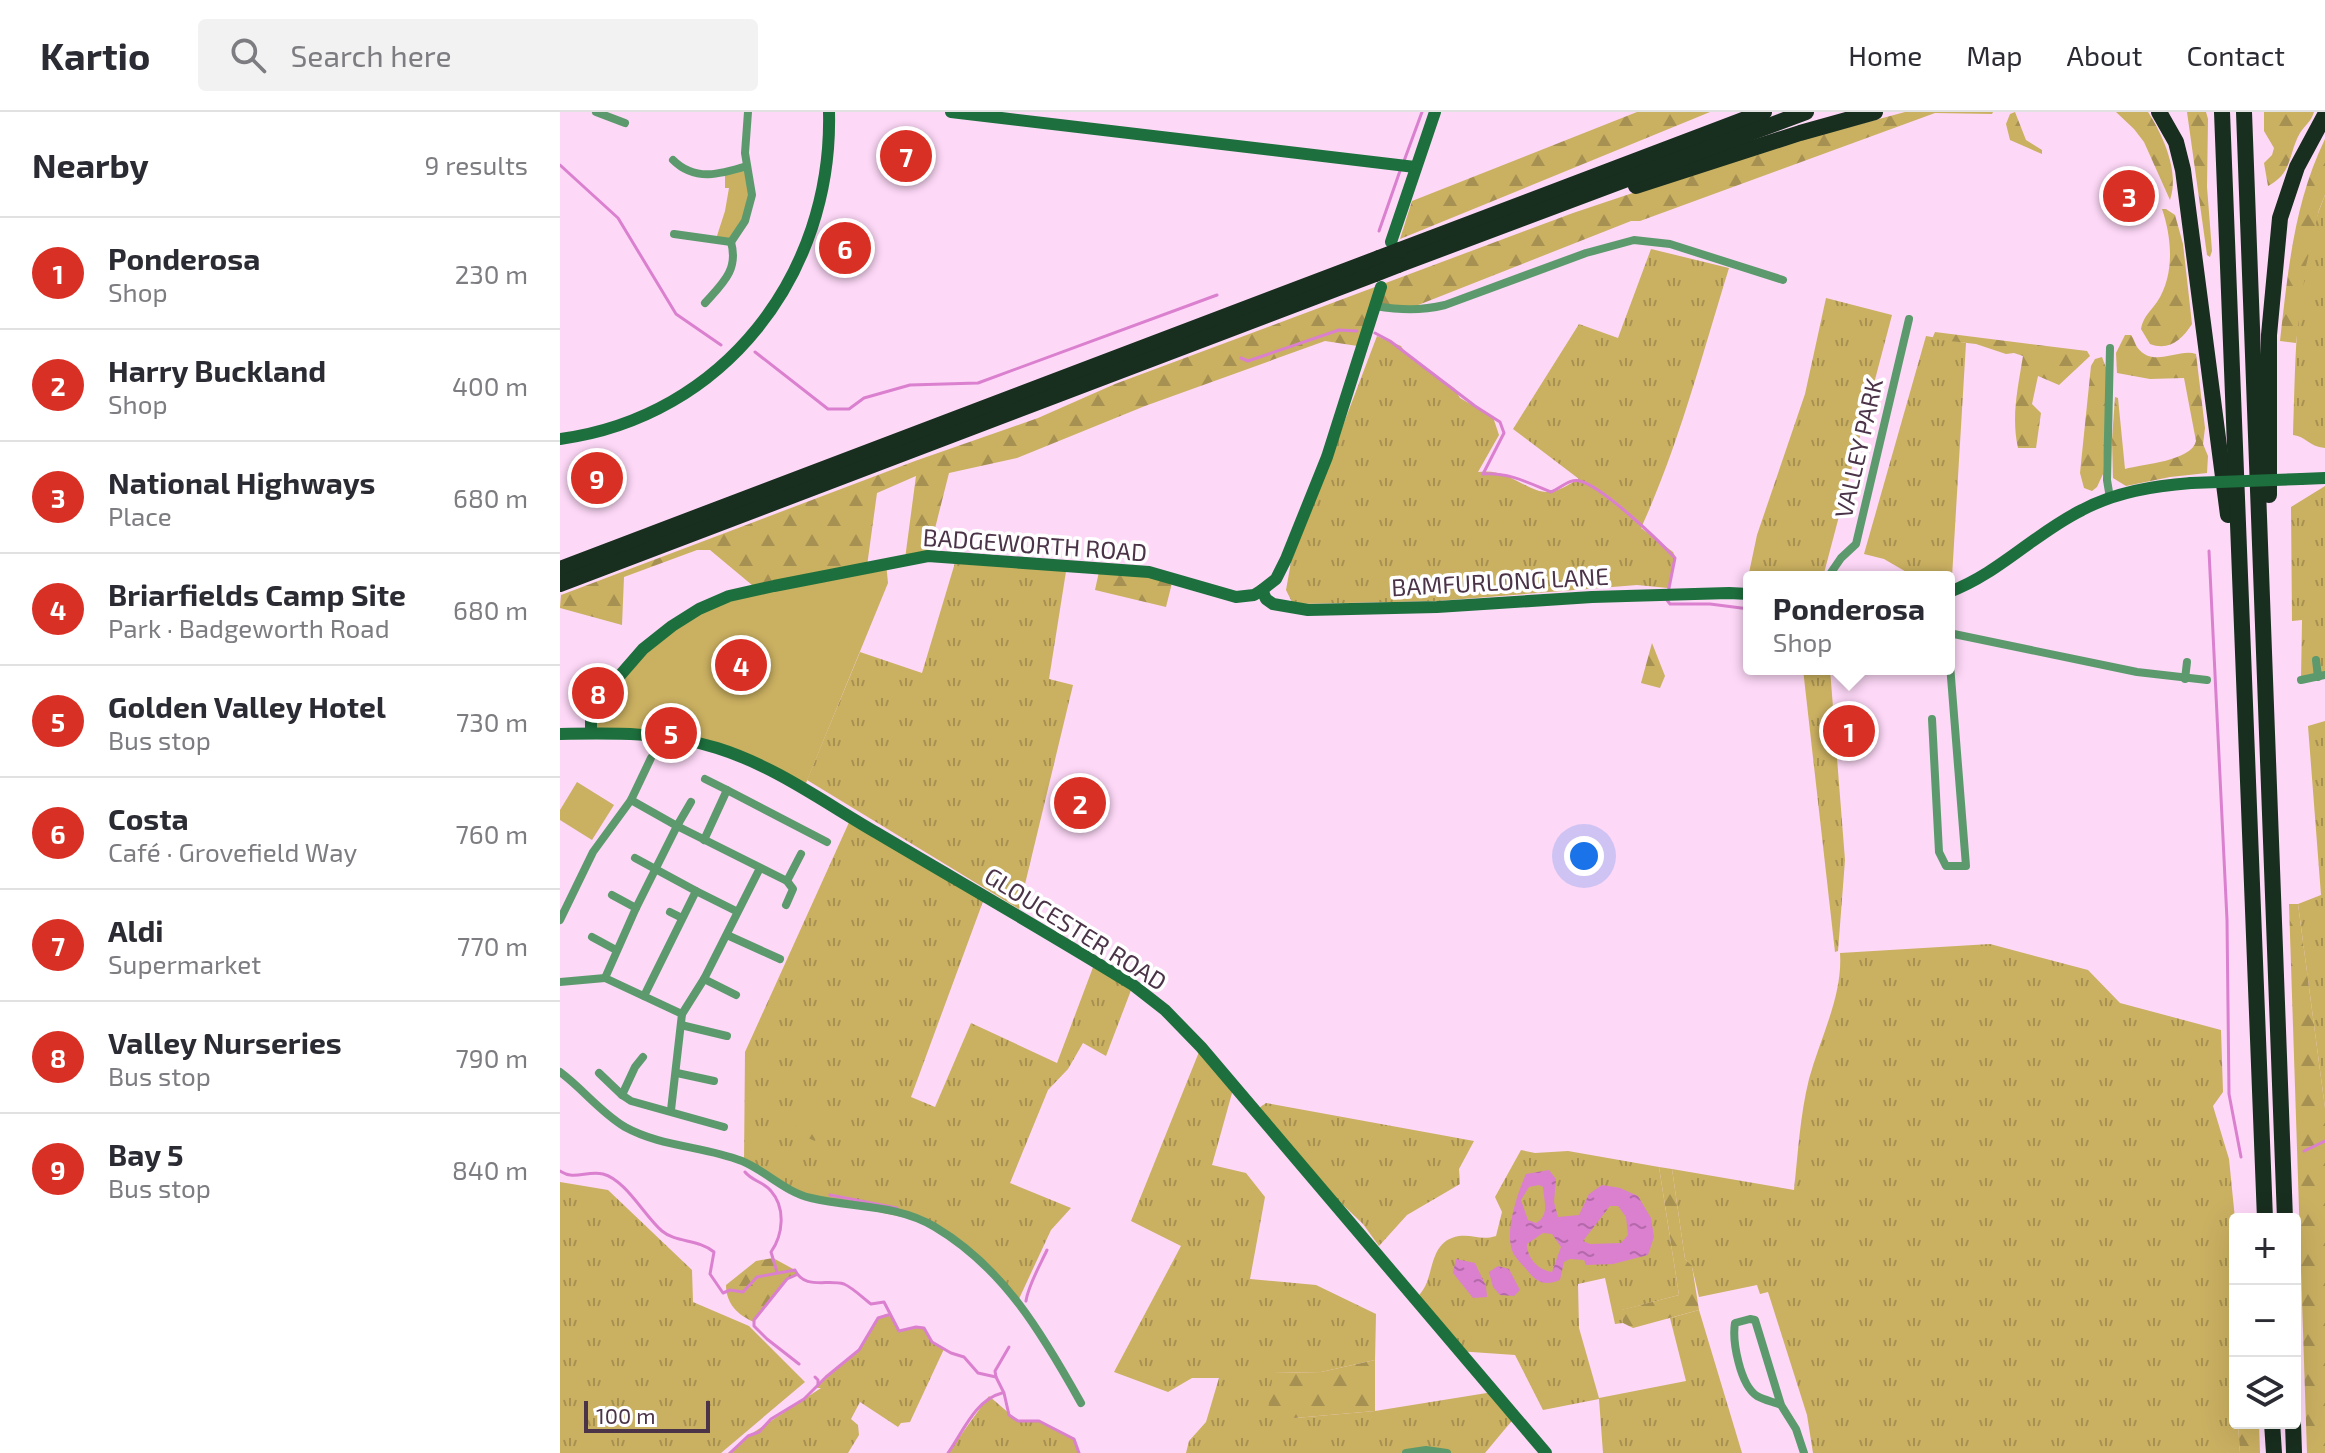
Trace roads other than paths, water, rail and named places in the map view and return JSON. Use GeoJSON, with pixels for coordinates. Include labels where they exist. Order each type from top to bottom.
{"type":"FeatureCollection","features":[{"type":"Feature","properties":{"kind":"highway"},"geometry":{"type":"LineString","coordinates":[[1616,168],[1738,112]]}},
{"type":"Feature","properties":{"kind":"highway"},"geometry":{"type":"LineString","coordinates":[[560,584],[1378,273],[1396,252],[1764,112]]}},
{"type":"Feature","properties":{"kind":"highway"},"geometry":{"type":"LineString","coordinates":[[1482,233],[1806,112]]}},
{"type":"Feature","properties":{"kind":"highway"},"geometry":{"type":"LineString","coordinates":[[1396,252],[1482,233],[1875,112]]}},
{"type":"Feature","properties":{"kind":"highway"},"geometry":{"type":"LineString","coordinates":[[2159,112],[2176,142],[2185,184],[2243,643]]}},
{"type":"Feature","properties":{"kind":"highway"},"geometry":{"type":"LineString","coordinates":[[2222,112],[2265,1213]]}},
{"type":"Feature","properties":{"kind":"highway"},"geometry":{"type":"LineString","coordinates":[[2244,112],[2285,1213]]}},
{"type":"Feature","properties":{"kind":"highway"},"geometry":{"type":"LineString","coordinates":[[2265,680],[2269,548],[2269,335],[2280,218],[2297,167],[2325,115]]}},
{"type":"Feature","properties":{"kind":"highway"},"geometry":{"type":"LineString","coordinates":[[560,569],[1378,273]]}},
{"type":"Feature","properties":{"kind":"highway"},"geometry":{"type":"LineString","coordinates":[[2272,1429],[2274,1453]]}},
{"type":"Feature","properties":{"kind":"highway"},"geometry":{"type":"LineString","coordinates":[[2293,1429],[2294,1453]]}},
{"type":"Feature","properties":{"kind":"street"},"geometry":{"type":"LineString","coordinates":[[596,112],[612,115],[625,123]]}},
{"type":"Feature","properties":{"kind":"street"},"geometry":{"type":"LineString","coordinates":[[705,303],[732,269],[734,255],[731,242],[751,205],[752,184],[747,166],[748,112]]}},
{"type":"Feature","properties":{"kind":"street"},"geometry":{"type":"LineString","coordinates":[[560,439],[624,424],[676,399],[725,363],[758,328],[787,285],[813,228],[826,171],[829,112]]}},
{"type":"Feature","properties":{"kind":"street"},"geometry":{"type":"LineString","coordinates":[[951,112],[1415,167]]}},
{"type":"Feature","properties":{"kind":"street"},"geometry":{"type":"LineString","coordinates":[[1396,252],[1415,167],[1435,112]]}},
{"type":"Feature","properties":{"kind":"street"},"geometry":{"type":"LineString","coordinates":[[673,160],[679,166],[704,175],[747,166]]}},
{"type":"Feature","properties":{"kind":"street"},"geometry":{"type":"LineString","coordinates":[[674,234],[731,242]]}},
{"type":"Feature","properties":{"kind":"street"},"geometry":{"type":"LineString","coordinates":[[1375,306],[1412,311],[1445,305],[1586,253],[1634,240],[1670,244],[1783,280]]}},
{"type":"Feature","properties":{"kind":"street"},"geometry":{"type":"LineString","coordinates":[[1262,590],[1276,579],[1286,559],[1327,457],[1375,306],[1378,273]]}},
{"type":"Feature","properties":{"kind":"street","name":"VALLEY PARK"},"geometry":{"type":"LineString","coordinates":[[1832,571],[1856,544],[1909,319]]}},
{"type":"Feature","properties":{"kind":"street"},"geometry":{"type":"LineString","coordinates":[[2110,348],[2107,480],[2110,498]]}},
{"type":"Feature","properties":{"kind":"street"},"geometry":{"type":"LineString","coordinates":[[1955,590],[2000,565],[2081,510],[2110,498],[2151,486],[2325,478]]}},
{"type":"Feature","properties":{"kind":"street","name":"BADGEWORTH ROAD"},"geometry":{"type":"LineString","coordinates":[[591,733],[591,716],[596,703],[643,649],[699,609],[729,596],[774,586],[928,556],[1149,572],[1236,597],[1254,595],[1262,590]]}},
{"type":"Feature","properties":{"kind":"street","name":"BAMFURLONG LANE"},"geometry":{"type":"LineString","coordinates":[[1262,590],[1266,599],[1273,604],[1308,610],[1743,594]]}},
{"type":"Feature","properties":{"kind":"street"},"geometry":{"type":"LineString","coordinates":[[1955,634],[2137,672],[2207,680]]}},
{"type":"Feature","properties":{"kind":"street"},"geometry":{"type":"LineString","coordinates":[[2301,680],[2321,676],[2316,660]]}},
{"type":"Feature","properties":{"kind":"street"},"geometry":{"type":"LineString","coordinates":[[2185,679],[2187,662]]}},
{"type":"Feature","properties":{"kind":"street"},"geometry":{"type":"LineString","coordinates":[[1932,719],[1939,852],[1946,866],[1966,866],[1951,675]]}},
{"type":"Feature","properties":{"kind":"street","name":"GLOUCESTER ROAD"},"geometry":{"type":"LineString","coordinates":[[560,734],[681,738],[746,759],[804,788],[1133,985],[1165,1010],[1201,1047],[1546,1453]]}},
{"type":"Feature","properties":{"kind":"street"},"geometry":{"type":"LineString","coordinates":[[560,920],[593,852],[631,800],[651,758]]}},
{"type":"Feature","properties":{"kind":"street"},"geometry":{"type":"LineString","coordinates":[[705,779],[827,842]]}},
{"type":"Feature","properties":{"kind":"street"},"geometry":{"type":"LineString","coordinates":[[704,840],[727,790]]}},
{"type":"Feature","properties":{"kind":"street"},"geometry":{"type":"LineString","coordinates":[[631,800],[787,881],[793,889],[786,905]]}},
{"type":"Feature","properties":{"kind":"street"},"geometry":{"type":"LineString","coordinates":[[605,978],[636,908],[691,802]]}},
{"type":"Feature","properties":{"kind":"street"},"geometry":{"type":"LineString","coordinates":[[787,881],[801,854]]}},
{"type":"Feature","properties":{"kind":"street"},"geometry":{"type":"LineString","coordinates":[[635,858],[736,911]]}},
{"type":"Feature","properties":{"kind":"street"},"geometry":{"type":"LineString","coordinates":[[671,1110],[682,1014],[704,979],[760,868]]}},
{"type":"Feature","properties":{"kind":"street"},"geometry":{"type":"LineString","coordinates":[[644,996],[696,891]]}},
{"type":"Feature","properties":{"kind":"street"},"geometry":{"type":"LineString","coordinates":[[612,895],[636,908]]}},
{"type":"Feature","properties":{"kind":"street"},"geometry":{"type":"LineString","coordinates":[[670,912],[682,918]]}},
{"type":"Feature","properties":{"kind":"street"},"geometry":{"type":"LineString","coordinates":[[727,935],[780,959]]}},
{"type":"Feature","properties":{"kind":"street"},"geometry":{"type":"LineString","coordinates":[[592,937],[616,950]]}},
{"type":"Feature","properties":{"kind":"street"},"geometry":{"type":"LineString","coordinates":[[560,982],[605,978],[682,1014]]}},
{"type":"Feature","properties":{"kind":"street"},"geometry":{"type":"LineString","coordinates":[[704,979],[736,995]]}},
{"type":"Feature","properties":{"kind":"street"},"geometry":{"type":"LineString","coordinates":[[681,1025],[727,1036]]}},
{"type":"Feature","properties":{"kind":"street"},"geometry":{"type":"LineString","coordinates":[[622,1095],[643,1057]]}},
{"type":"Feature","properties":{"kind":"street"},"geometry":{"type":"LineString","coordinates":[[560,1072],[603,1112],[642,1135],[744,1162],[785,1187],[811,1198],[891,1210],[935,1227],[986,1267],[1018,1301],[1042,1334],[1081,1403]]}},
{"type":"Feature","properties":{"kind":"street"},"geometry":{"type":"LineString","coordinates":[[599,1073],[631,1101],[724,1127]]}},
{"type":"Feature","properties":{"kind":"street"},"geometry":{"type":"LineString","coordinates":[[677,1073],[714,1081]]}},
{"type":"Feature","properties":{"kind":"street"},"geometry":{"type":"LineString","coordinates":[[1781,1405],[1756,1395],[1741,1374],[1735,1323],[1755,1320],[1781,1405],[1796,1429],[1804,1453]]}},
{"type":"Feature","properties":{"kind":"street"},"geometry":{"type":"LineString","coordinates":[[1406,1453],[1426,1450],[1447,1453]]}},
{"type":"Feature","properties":{"kind":"water"},"geometry":{"type":"Polygon","coordinates":[[[1549,1170],[1556,1179],[1554,1202],[1558,1217],[1579,1215],[1589,1194],[1602,1185],[1638,1196],[1651,1218],[1654,1237],[1648,1255],[1613,1264],[1586,1265],[1584,1260],[1570,1259],[1564,1262],[1560,1280],[1546,1283],[1538,1280],[1516,1258],[1510,1242],[1513,1211],[1526,1174],[1549,1170]],[[1529,1187],[1521,1200],[1528,1220],[1536,1223],[1543,1216],[1545,1208],[1543,1187],[1529,1187]],[[1610,1206],[1583,1241],[1590,1244],[1621,1243],[1628,1235],[1626,1217],[1618,1206],[1610,1206]],[[1543,1233],[1527,1244],[1534,1262],[1552,1272],[1561,1247],[1552,1234],[1543,1233]]]}},
{"type":"Feature","properties":{"kind":"water"},"geometry":{"type":"Polygon","coordinates":[[[1456,1259],[1475,1263],[1486,1286],[1487,1297],[1473,1298],[1453,1273],[1456,1259]]]}},
{"type":"Feature","properties":{"kind":"water"},"geometry":{"type":"Polygon","coordinates":[[[1498,1266],[1509,1269],[1520,1290],[1514,1296],[1500,1295],[1493,1287],[1489,1272],[1498,1266]]]}},
{"type":"Feature","properties":{"kind":"waterway"},"geometry":{"type":"LineString","coordinates":[[1404,161],[1422,112]]}},
{"type":"Feature","properties":{"kind":"waterway"},"geometry":{"type":"LineString","coordinates":[[560,165],[618,218],[676,314],[721,345]]}},
{"type":"Feature","properties":{"kind":"waterway"},"geometry":{"type":"LineString","coordinates":[[1379,231],[1401,168]]}},
{"type":"Feature","properties":{"kind":"waterway"},"geometry":{"type":"LineString","coordinates":[[755,352],[828,409],[849,409],[864,398],[910,385],[978,383],[1217,295]]}},
{"type":"Feature","properties":{"kind":"waterway"},"geometry":{"type":"LineString","coordinates":[[1241,358],[1248,361],[1339,330],[1357,331]]}},
{"type":"Feature","properties":{"kind":"waterway"},"geometry":{"type":"LineString","coordinates":[[1375,333],[1500,422],[1504,433],[1483,474],[1510,476],[1551,492],[1576,480],[1590,485],[1630,515],[1675,558],[1668,593]]}},
{"type":"Feature","properties":{"kind":"waterway"},"geometry":{"type":"LineString","coordinates":[[2209,551],[2227,920],[2229,1094],[2241,1157]]}},
{"type":"Feature","properties":{"kind":"waterway"},"geometry":{"type":"LineString","coordinates":[[1667,600],[1670,604],[1743,608]]}},
{"type":"Feature","properties":{"kind":"waterway"},"geometry":{"type":"LineString","coordinates":[[2304,1151],[2325,1141]]}},
{"type":"Feature","properties":{"kind":"waterway"},"geometry":{"type":"LineString","coordinates":[[560,1171],[570,1175],[597,1173],[611,1178],[620,1183],[662,1231],[714,1252],[710,1274],[723,1293],[730,1290],[743,1292],[757,1277],[795,1270],[804,1280],[844,1284],[871,1304],[884,1302],[899,1331],[924,1328],[932,1342],[964,1357],[978,1373],[996,1377],[1009,1415],[1018,1421],[1039,1421],[1074,1439],[1079,1453]]}},
{"type":"Feature","properties":{"kind":"waterway"},"geometry":{"type":"LineString","coordinates":[[745,1172],[768,1188],[779,1205],[780,1230],[771,1252],[777,1272]]}},
{"type":"Feature","properties":{"kind":"waterway"},"geometry":{"type":"LineString","coordinates":[[830,1195],[897,1208]]}},
{"type":"Feature","properties":{"kind":"waterway"},"geometry":{"type":"LineString","coordinates":[[1026,1301],[1047,1250]]}},
{"type":"Feature","properties":{"kind":"waterway"},"geometry":{"type":"LineString","coordinates":[[796,1275],[787,1279],[754,1320],[754,1326],[799,1364]]}},
{"type":"Feature","properties":{"kind":"waterway"},"geometry":{"type":"LineString","coordinates":[[730,1453],[771,1419],[804,1399],[859,1350],[878,1318],[888,1315]]}},
{"type":"Feature","properties":{"kind":"waterway"},"geometry":{"type":"LineString","coordinates":[[996,1377],[995,1371],[1009,1347]]}},
{"type":"Feature","properties":{"kind":"waterway"},"geometry":{"type":"LineString","coordinates":[[815,1377],[818,1385]]}},
{"type":"Feature","properties":{"kind":"waterway"},"geometry":{"type":"LineString","coordinates":[[948,1453],[984,1402],[1002,1393]]}},
{"type":"Feature","properties":{"kind":"place","name":"Aldi"},"geometry":{"type":"Point","coordinates":[906,156]}},
{"type":"Feature","properties":{"kind":"place","name":"National Highways"},"geometry":{"type":"Point","coordinates":[2129,196]}},
{"type":"Feature","properties":{"kind":"place","name":"Costa"},"geometry":{"type":"Point","coordinates":[845,248]}},
{"type":"Feature","properties":{"kind":"place","name":"Bay 5"},"geometry":{"type":"Point","coordinates":[597,478]}},
{"type":"Feature","properties":{"kind":"place","name":"Briarfields Camp Site"},"geometry":{"type":"Point","coordinates":[741,665]}},
{"type":"Feature","properties":{"kind":"place","name":"Valley Nurseries"},"geometry":{"type":"Point","coordinates":[598,693]}},
{"type":"Feature","properties":{"kind":"place","name":"Ponderosa"},"geometry":{"type":"Point","coordinates":[1849,731]}},
{"type":"Feature","properties":{"kind":"place","name":"Golden Valley Hotel"},"geometry":{"type":"Point","coordinates":[671,733]}},
{"type":"Feature","properties":{"kind":"place","name":"Harry Buckland"},"geometry":{"type":"Point","coordinates":[1080,803]}}]}
